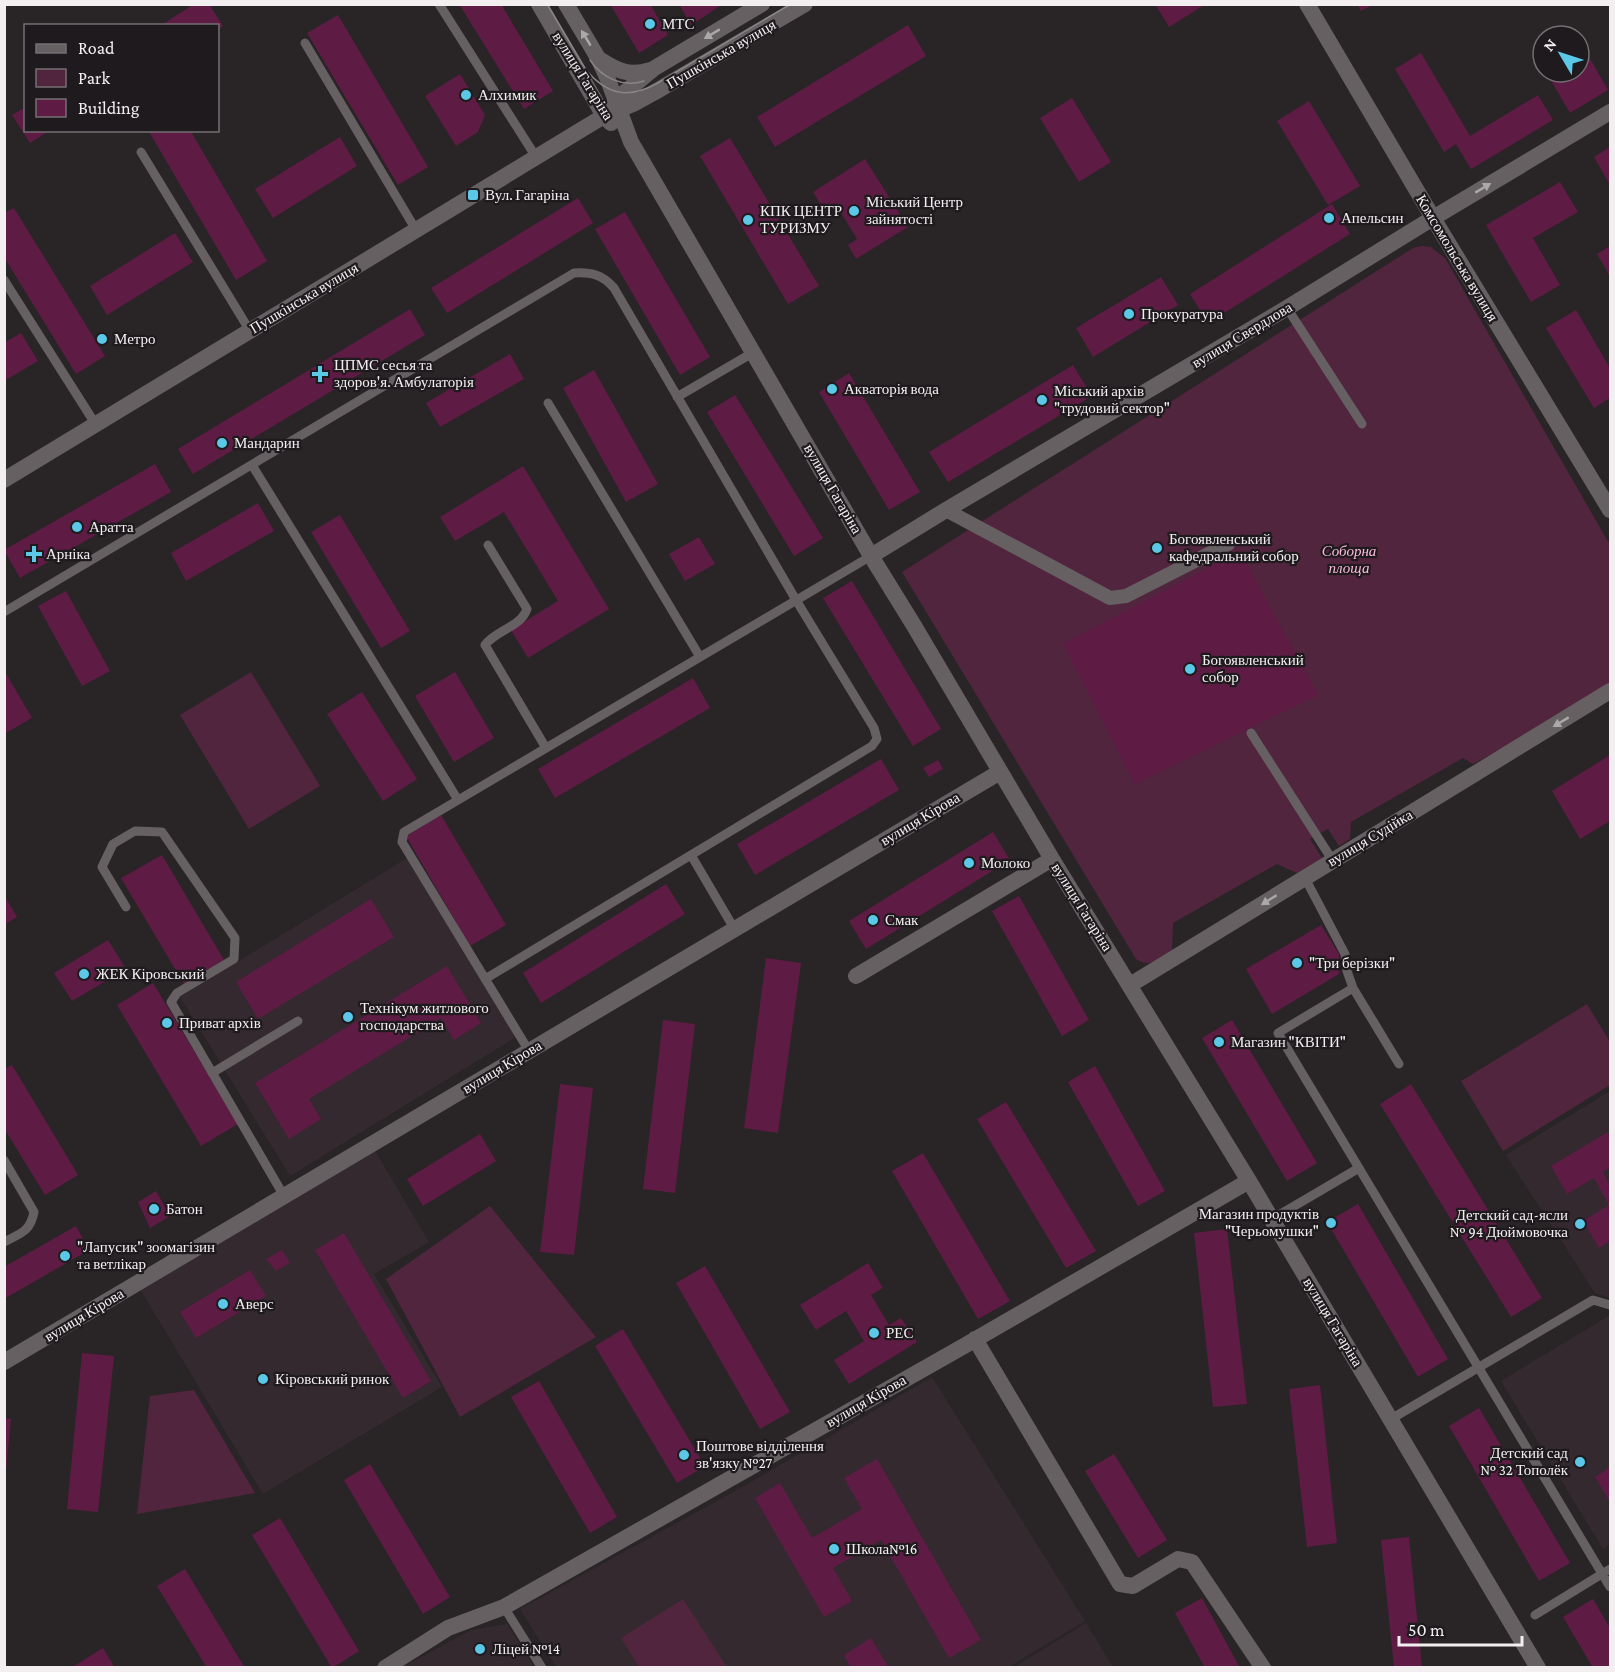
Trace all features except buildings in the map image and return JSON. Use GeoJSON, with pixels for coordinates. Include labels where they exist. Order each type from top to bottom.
{"type":"FeatureCollection","features":[{"type":"Feature","properties":{"kind":"street","name":"вулиця Гагаріна"},"geometry":{"type":"LineString","coordinates":[[539,4],[613,109],[871,556],[914,624],[1052,859],[1272,1218],[1538,1668]]}},
{"type":"Feature","properties":{"kind":"street","name":"вулиця Гагаріна"},"geometry":{"type":"LineString","coordinates":[[566,4],[608,77],[613,109]]}},
{"type":"Feature","properties":{"kind":"street","name":"Пушкінська вулиця"},"geometry":{"type":"LineString","coordinates":[[613,109],[629,88],[653,69],[762,4]]}},
{"type":"Feature","properties":{"kind":"street","name":"Пушкінська вулиця"},"geometry":{"type":"LineString","coordinates":[[4,480],[613,109],[655,92],[805,4]]}},
{"type":"Feature","properties":{"kind":"street","name":"Комсомольська вулиця"},"geometry":{"type":"LineString","coordinates":[[1307,4],[1433,218],[1611,510]]}},
{"type":"Feature","properties":{"kind":"street"},"geometry":{"type":"LineString","coordinates":[[598,58],[615,70],[643,73],[653,69]]}},
{"type":"Feature","properties":{"kind":"street","name":"вулиця Свердлова"},"geometry":{"type":"LineString","coordinates":[[871,556],[1611,112]]}},
{"type":"Feature","properties":{"kind":"street"},"geometry":{"type":"LineString","coordinates":[[946,510],[1110,598],[1126,596],[1228,544]]}},
{"type":"Feature","properties":{"kind":"street","name":"вулиця Судійка"},"geometry":{"type":"LineString","coordinates":[[1130,985],[1611,692]]}},
{"type":"Feature","properties":{"kind":"street","name":"вулиця Кірова"},"geometry":{"type":"LineString","coordinates":[[4,1362],[1000,772]]}},
{"type":"Feature","properties":{"kind":"street"},"geometry":{"type":"LineString","coordinates":[[856,976],[1052,859]]}},
{"type":"Feature","properties":{"kind":"street","name":"вулиця Кірова"},"geometry":{"type":"LineString","coordinates":[[385,1668],[448,1628],[504,1607],[1249,1181]]}},
{"type":"Feature","properties":{"kind":"street"},"geometry":{"type":"LineString","coordinates":[[975,1339],[1120,1584],[1133,1586],[1178,1559],[1192,1562],[1263,1668]]}},
{"type":"Feature","properties":{"kind":"lane"},"geometry":{"type":"LineString","coordinates":[[440,4],[536,157]]}},
{"type":"Feature","properties":{"kind":"lane"},"geometry":{"type":"LineString","coordinates":[[305,43],[416,230]]}},
{"type":"Feature","properties":{"kind":"lane"},"geometry":{"type":"LineString","coordinates":[[141,152],[250,331]]}},
{"type":"Feature","properties":{"kind":"lane"},"geometry":{"type":"LineString","coordinates":[[4,612],[574,273],[586,272],[607,279],[874,728],[877,739],[873,746],[485,979]]}},
{"type":"Feature","properties":{"kind":"lane"},"geometry":{"type":"LineString","coordinates":[[4,280],[96,425]]}},
{"type":"Feature","properties":{"kind":"lane"},"geometry":{"type":"LineString","coordinates":[[1287,308],[1362,424]]}},
{"type":"Feature","properties":{"kind":"lane"},"geometry":{"type":"LineString","coordinates":[[677,397],[754,352]]}},
{"type":"Feature","properties":{"kind":"lane"},"geometry":{"type":"LineString","coordinates":[[548,403],[700,657]]}},
{"type":"Feature","properties":{"kind":"lane"},"geometry":{"type":"LineString","coordinates":[[252,465],[458,800]]}},
{"type":"Feature","properties":{"kind":"lane"},"geometry":{"type":"LineString","coordinates":[[488,545],[527,609],[520,619],[490,638],[484,645],[546,748]]}},
{"type":"Feature","properties":{"kind":"lane"},"geometry":{"type":"LineString","coordinates":[[529,1052],[402,842],[404,832],[871,556]]}},
{"type":"Feature","properties":{"kind":"lane"},"geometry":{"type":"LineString","coordinates":[[1251,734],[1333,861]]}},
{"type":"Feature","properties":{"kind":"lane"},"geometry":{"type":"LineString","coordinates":[[126,907],[102,867],[113,844],[135,831],[162,832],[235,938],[234,958],[177,993],[171,1002],[284,1196]]}},
{"type":"Feature","properties":{"kind":"lane"},"geometry":{"type":"LineString","coordinates":[[691,855],[735,930]]}},
{"type":"Feature","properties":{"kind":"lane"},"geometry":{"type":"LineString","coordinates":[[1305,878],[1345,954],[1347,971],[1353,988],[1399,1064]]}},
{"type":"Feature","properties":{"kind":"lane"},"geometry":{"type":"LineString","coordinates":[[1353,988],[1278,1033],[1478,1368],[1607,1572],[1611,1587]]}},
{"type":"Feature","properties":{"kind":"lane"},"geometry":{"type":"LineString","coordinates":[[212,1073],[298,1021]]}},
{"type":"Feature","properties":{"kind":"lane"},"geometry":{"type":"LineString","coordinates":[[4,1160],[34,1212],[28,1229],[4,1242]]}},
{"type":"Feature","properties":{"kind":"lane"},"geometry":{"type":"LineString","coordinates":[[1272,1218],[1359,1167]]}},
{"type":"Feature","properties":{"kind":"lane"},"geometry":{"type":"LineString","coordinates":[[1391,1419],[1593,1300],[1611,1305]]}},
{"type":"Feature","properties":{"kind":"lane"},"geometry":{"type":"LineString","coordinates":[[1535,1615],[1607,1572]]}},
{"type":"Feature","properties":{"kind":"lane"},"geometry":{"type":"LineString","coordinates":[[504,1607],[542,1668]]}},
{"type":"Feature","properties":{"kind":"shaded area","name":"Технікум житлового господарства"},"geometry":{"type":"Polygon","coordinates":[[[407,858],[516,1037],[290,1176],[180,997],[407,858]]]}},
{"type":"Feature","properties":{"kind":"shaded area","name":"Детский сад-ясли № 94 Дюймовочка"},"geometry":{"type":"Polygon","coordinates":[[[1610,1091],[1610,1298],[1595,1293],[1506,1155],[1610,1091]]]}},
{"type":"Feature","properties":{"kind":"shaded area","name":"Кіровський ринок"},"geometry":{"type":"Polygon","coordinates":[[[374,1149],[429,1242],[374,1274],[442,1387],[263,1494],[140,1289],[374,1149]]]}},
{"type":"Feature","properties":{"kind":"shaded area","name":"Детский сад № 32 Тополёк"},"geometry":{"type":"Polygon","coordinates":[[[1610,1315],[1610,1544],[1603,1549],[1501,1381],[1610,1315]]]}},
{"type":"Feature","properties":{"kind":"shaded area","name":"Школа№16"},"geometry":{"type":"Polygon","coordinates":[[[932,1377],[1085,1621],[1009,1667],[557,1668],[520,1609],[737,1490],[932,1377]]]}},
{"type":"Feature","properties":{"kind":"shaded area"},"geometry":{"type":"Polygon","coordinates":[[[1086,1623],[1113,1667],[1014,1667],[1086,1623]]]}},
{"type":"Feature","properties":{"kind":"shaded area","name":"Ліцей №14"},"geometry":{"type":"Polygon","coordinates":[[[507,1624],[534,1667],[403,1667],[471,1630],[507,1624]]]}},
{"type":"Feature","properties":{"kind":"green space","name":"Соборна площа"},"geometry":{"type":"Polygon","coordinates":[[[1431,247],[1445,258],[1610,545],[1610,691],[1473,764],[1463,758],[1351,822],[1350,839],[1339,846],[1328,829],[1310,839],[1322,858],[1297,873],[1277,864],[1173,923],[1172,950],[1150,963],[1141,962],[1136,959],[902,572],[1413,248],[1431,247]]]}},
{"type":"Feature","properties":{"kind":"green space"},"geometry":{"type":"Polygon","coordinates":[[[251,672],[320,786],[249,829],[180,715],[251,672]]]}},
{"type":"Feature","properties":{"kind":"green space"},"geometry":{"type":"Polygon","coordinates":[[[1587,1004],[1610,1042],[1610,1085],[1503,1151],[1461,1081],[1587,1004]]]}},
{"type":"Feature","properties":{"kind":"green space"},"geometry":{"type":"Polygon","coordinates":[[[490,1206],[596,1337],[460,1417],[386,1279],[490,1206]]]}},
{"type":"Feature","properties":{"kind":"green space"},"geometry":{"type":"Polygon","coordinates":[[[194,1390],[255,1493],[137,1514],[150,1396],[194,1390]]]}},
{"type":"Feature","properties":{"kind":"green space"},"geometry":{"type":"Polygon","coordinates":[[[683,1599],[727,1667],[639,1667],[621,1638],[683,1599]]]}},
{"type":"Feature","properties":{"kind":"tram line"},"geometry":{"type":"LineString","coordinates":[[547,4],[586,70],[602,85],[627,93],[646,89],[656,84],[791,4]]}},
{"type":"Feature","properties":{"kind":"tram line"},"geometry":{"type":"LineString","coordinates":[[590,60],[601,72],[614,80],[628,83],[644,81]]}},
{"type":"Feature","properties":{"kind":"place","name":"МТС"},"geometry":{"type":"Point","coordinates":[650,24]}},
{"type":"Feature","properties":{"kind":"place","name":"Алхимик"},"geometry":{"type":"Point","coordinates":[466,95]}},
{"type":"Feature","properties":{"kind":"place","name":"Вул. Гагаріна"},"geometry":{"type":"Point","coordinates":[473,195]}},
{"type":"Feature","properties":{"kind":"place","name":"Міський Центр зайнятості"},"geometry":{"type":"Point","coordinates":[854,211]}},
{"type":"Feature","properties":{"kind":"place","name":"Апельсин"},"geometry":{"type":"Point","coordinates":[1329,218]}},
{"type":"Feature","properties":{"kind":"place","name":"КПК ЦЕНТР ТУРИЗМУ"},"geometry":{"type":"Point","coordinates":[748,220]}},
{"type":"Feature","properties":{"kind":"place","name":"Прокуратура"},"geometry":{"type":"Point","coordinates":[1129,314]}},
{"type":"Feature","properties":{"kind":"place","name":"Метро"},"geometry":{"type":"Point","coordinates":[102,339]}},
{"type":"Feature","properties":{"kind":"place","name":"ЦПМС сесья та здоров'я. Амбулаторія"},"geometry":{"type":"Point","coordinates":[320,374]}},
{"type":"Feature","properties":{"kind":"place","name":"Акваторія вода"},"geometry":{"type":"Point","coordinates":[832,389]}},
{"type":"Feature","properties":{"kind":"place","name":"Міський архів \"трудовий сектор\""},"geometry":{"type":"Point","coordinates":[1042,400]}},
{"type":"Feature","properties":{"kind":"place","name":"Мандарин"},"geometry":{"type":"Point","coordinates":[222,443]}},
{"type":"Feature","properties":{"kind":"place","name":"Аратта"},"geometry":{"type":"Point","coordinates":[77,527]}},
{"type":"Feature","properties":{"kind":"place","name":"Богоявленський кафедральний собор"},"geometry":{"type":"Point","coordinates":[1157,548]}},
{"type":"Feature","properties":{"kind":"place","name":"Арніка"},"geometry":{"type":"Point","coordinates":[34,554]}},
{"type":"Feature","properties":{"kind":"place","name":"Богоявленський собор"},"geometry":{"type":"Point","coordinates":[1190,669]}},
{"type":"Feature","properties":{"kind":"place","name":"Молоко"},"geometry":{"type":"Point","coordinates":[969,863]}},
{"type":"Feature","properties":{"kind":"place","name":"Смак"},"geometry":{"type":"Point","coordinates":[873,920]}},
{"type":"Feature","properties":{"kind":"place","name":"\"Три берізки\""},"geometry":{"type":"Point","coordinates":[1297,963]}},
{"type":"Feature","properties":{"kind":"place","name":"ЖЕК Кіровський"},"geometry":{"type":"Point","coordinates":[84,974]}},
{"type":"Feature","properties":{"kind":"place","name":"Технікум житлового господарства"},"geometry":{"type":"Point","coordinates":[348,1017]}},
{"type":"Feature","properties":{"kind":"place","name":"Приват архів"},"geometry":{"type":"Point","coordinates":[167,1023]}},
{"type":"Feature","properties":{"kind":"place","name":"Магазин \"КВІТИ\""},"geometry":{"type":"Point","coordinates":[1219,1042]}},
{"type":"Feature","properties":{"kind":"place","name":"Батон"},"geometry":{"type":"Point","coordinates":[154,1209]}},
{"type":"Feature","properties":{"kind":"place","name":"Магазин продуктів \"Черьомушки\""},"geometry":{"type":"Point","coordinates":[1331,1223]}},
{"type":"Feature","properties":{"kind":"place","name":"Детский сад-ясли № 94 Дюймовочка"},"geometry":{"type":"Point","coordinates":[1580,1224]}},
{"type":"Feature","properties":{"kind":"place","name":"\"Лапусик\" зоомагізин та ветлікар"},"geometry":{"type":"Point","coordinates":[65,1256]}},
{"type":"Feature","properties":{"kind":"place","name":"Аверс"},"geometry":{"type":"Point","coordinates":[223,1304]}},
{"type":"Feature","properties":{"kind":"place","name":"РЕС"},"geometry":{"type":"Point","coordinates":[874,1333]}},
{"type":"Feature","properties":{"kind":"place","name":"Кіровський ринок"},"geometry":{"type":"Point","coordinates":[263,1379]}},
{"type":"Feature","properties":{"kind":"place","name":"Поштове відділення зв'язку №27"},"geometry":{"type":"Point","coordinates":[684,1455]}},
{"type":"Feature","properties":{"kind":"place","name":"Детский сад № 32 Тополёк"},"geometry":{"type":"Point","coordinates":[1580,1462]}},
{"type":"Feature","properties":{"kind":"place","name":"Школа№16"},"geometry":{"type":"Point","coordinates":[834,1549]}},
{"type":"Feature","properties":{"kind":"place","name":"Ліцей №14"},"geometry":{"type":"Point","coordinates":[480,1649]}}]}
